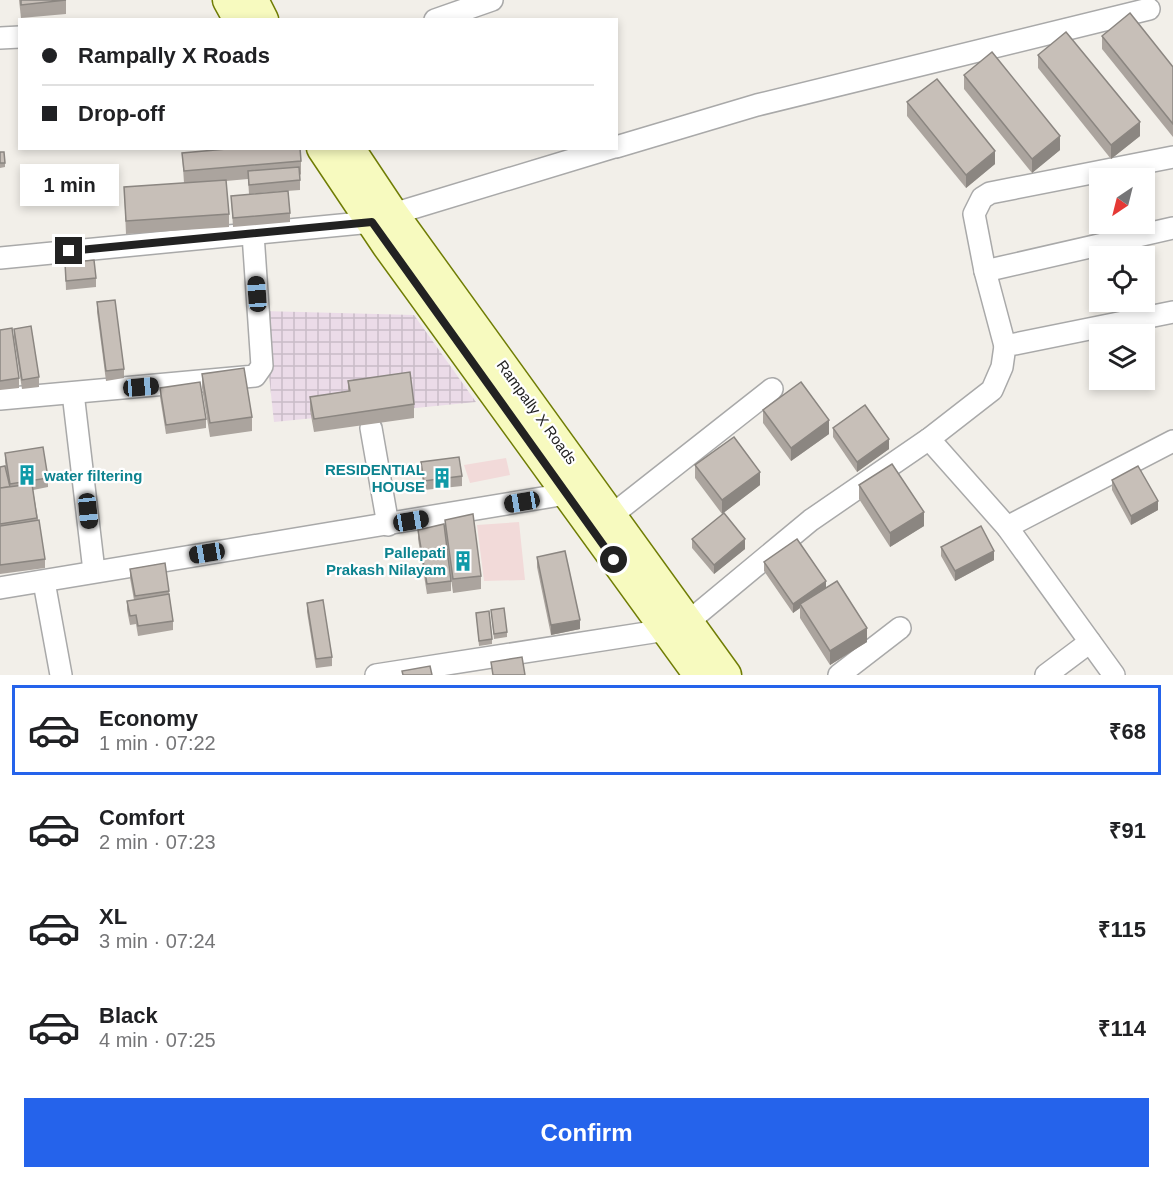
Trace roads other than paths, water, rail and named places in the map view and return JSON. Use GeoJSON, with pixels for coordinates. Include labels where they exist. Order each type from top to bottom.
{"type":"FeatureCollection","features":[{"type":"Feature","properties":{"kind":"main road"},"geometry":{"type":"LineString","coordinates":[[228,0],[238,18]]}},
{"type":"Feature","properties":{"kind":"main road"},"geometry":{"type":"LineString","coordinates":[[253,0],[262,18]]}},
{"type":"Feature","properties":{"kind":"main road","name":"Rampally X Roads"},"geometry":{"type":"LineString","coordinates":[[324,150],[382,218],[612,515],[677,626],[699,675]]}},
{"type":"Feature","properties":{"kind":"main road","name":"Rampally X Roads"},"geometry":{"type":"LineString","coordinates":[[350,150],[382,218],[567,494],[677,626],[726,675]]}},
{"type":"Feature","properties":{"kind":"street"},"geometry":{"type":"LineString","coordinates":[[441,18],[492,0]]}},
{"type":"Feature","properties":{"kind":"street"},"geometry":{"type":"LineString","coordinates":[[618,146],[757,105],[1149,9]]}},
{"type":"Feature","properties":{"kind":"street"},"geometry":{"type":"LineString","coordinates":[[0,38],[18,37]]}},
{"type":"Feature","properties":{"kind":"street"},"geometry":{"type":"LineString","coordinates":[[0,258],[253,234],[382,218],[604,150]]}},
{"type":"Feature","properties":{"kind":"street"},"geometry":{"type":"LineString","coordinates":[[376,675],[677,626],[811,520],[929,439],[992,390],[1002,366],[1005,346],[985,271],[974,214],[982,198],[990,193],[1173,157]]}},
{"type":"Feature","properties":{"kind":"street"},"geometry":{"type":"LineString","coordinates":[[985,271],[1173,228]]}},
{"type":"Feature","properties":{"kind":"street"},"geometry":{"type":"LineString","coordinates":[[0,399],[255,376],[262,366],[253,234]]}},
{"type":"Feature","properties":{"kind":"street"},"geometry":{"type":"LineString","coordinates":[[1005,346],[1173,312]]}},
{"type":"Feature","properties":{"kind":"street"},"geometry":{"type":"LineString","coordinates":[[612,515],[772,389]]}},
{"type":"Feature","properties":{"kind":"street"},"geometry":{"type":"LineString","coordinates":[[73,393],[94,571]]}},
{"type":"Feature","properties":{"kind":"street"},"geometry":{"type":"LineString","coordinates":[[371,428],[388,525]]}},
{"type":"Feature","properties":{"kind":"street"},"geometry":{"type":"LineString","coordinates":[[929,439],[1008,527],[1114,675]]}},
{"type":"Feature","properties":{"kind":"street"},"geometry":{"type":"LineString","coordinates":[[1008,527],[1173,441]]}},
{"type":"Feature","properties":{"kind":"street"},"geometry":{"type":"LineString","coordinates":[[0,588],[567,494]]}},
{"type":"Feature","properties":{"kind":"street"},"geometry":{"type":"LineString","coordinates":[[44,582],[61,675]]}},
{"type":"Feature","properties":{"kind":"street"},"geometry":{"type":"LineString","coordinates":[[839,675],[900,628]]}},
{"type":"Feature","properties":{"kind":"street"},"geometry":{"type":"LineString","coordinates":[[1046,675],[1090,642]]}},
{"type":"Feature","properties":{"kind":"place","name":"water filtering"},"geometry":{"type":"Point","coordinates":[27,475]}},
{"type":"Feature","properties":{"kind":"place","name":"RESIDENTIAL HOUSE"},"geometry":{"type":"Point","coordinates":[442,478]}},
{"type":"Feature","properties":{"kind":"place","name":"Pallepati Prakash Nilayam"},"geometry":{"type":"Point","coordinates":[463,561]}}]}
